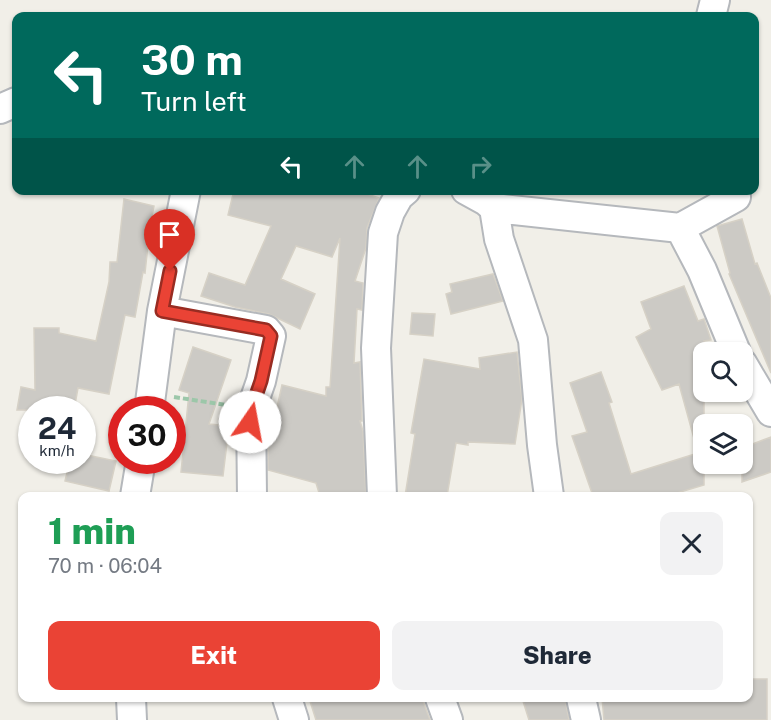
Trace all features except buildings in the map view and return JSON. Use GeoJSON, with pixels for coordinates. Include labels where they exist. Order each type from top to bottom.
{"type":"FeatureCollection","features":[{"type":"Feature","properties":{"kind":"street"},"geometry":{"type":"LineString","coordinates":[[151,396],[162,311],[185,195]]}},
{"type":"Feature","properties":{"kind":"street"},"geometry":{"type":"LineString","coordinates":[[382,492],[376,348],[383,233],[390,213],[400,195]]}},
{"type":"Feature","properties":{"kind":"street"},"geometry":{"type":"LineString","coordinates":[[475,195],[494,208],[680,228],[736,197]]}},
{"type":"Feature","properties":{"kind":"street"},"geometry":{"type":"LineString","coordinates":[[494,208],[499,239],[533,340],[548,492]]}},
{"type":"Feature","properties":{"kind":"street"},"geometry":{"type":"LineString","coordinates":[[680,228],[702,270],[732,342]]}},
{"type":"Feature","properties":{"kind":"street"},"geometry":{"type":"LineString","coordinates":[[162,311],[266,330],[270,333],[261,381],[251,410],[252,492]]}},
{"type":"Feature","properties":{"kind":"street"},"geometry":{"type":"LineString","coordinates":[[753,382],[771,412]]}},
{"type":"Feature","properties":{"kind":"street"},"geometry":{"type":"LineString","coordinates":[[136,492],[139,474]]}},
{"type":"Feature","properties":{"kind":"street"},"geometry":{"type":"LineString","coordinates":[[131,702],[132,720]]}},
{"type":"Feature","properties":{"kind":"street"},"geometry":{"type":"LineString","coordinates":[[288,702],[294,720]]}},
{"type":"Feature","properties":{"kind":"street"},"geometry":{"type":"LineString","coordinates":[[441,702],[448,720]]}},
{"type":"Feature","properties":{"kind":"street"},"geometry":{"type":"LineString","coordinates":[[582,702],[586,720]]}},
{"type":"Feature","properties":{"kind":"path"},"geometry":{"type":"LineString","coordinates":[[186,404],[251,410]]}},
{"type":"Feature","properties":{"kind":"route"},"geometry":{"type":"LineString","coordinates":[[170,271],[162,311],[266,330],[270,333],[250,422]]}}]}
